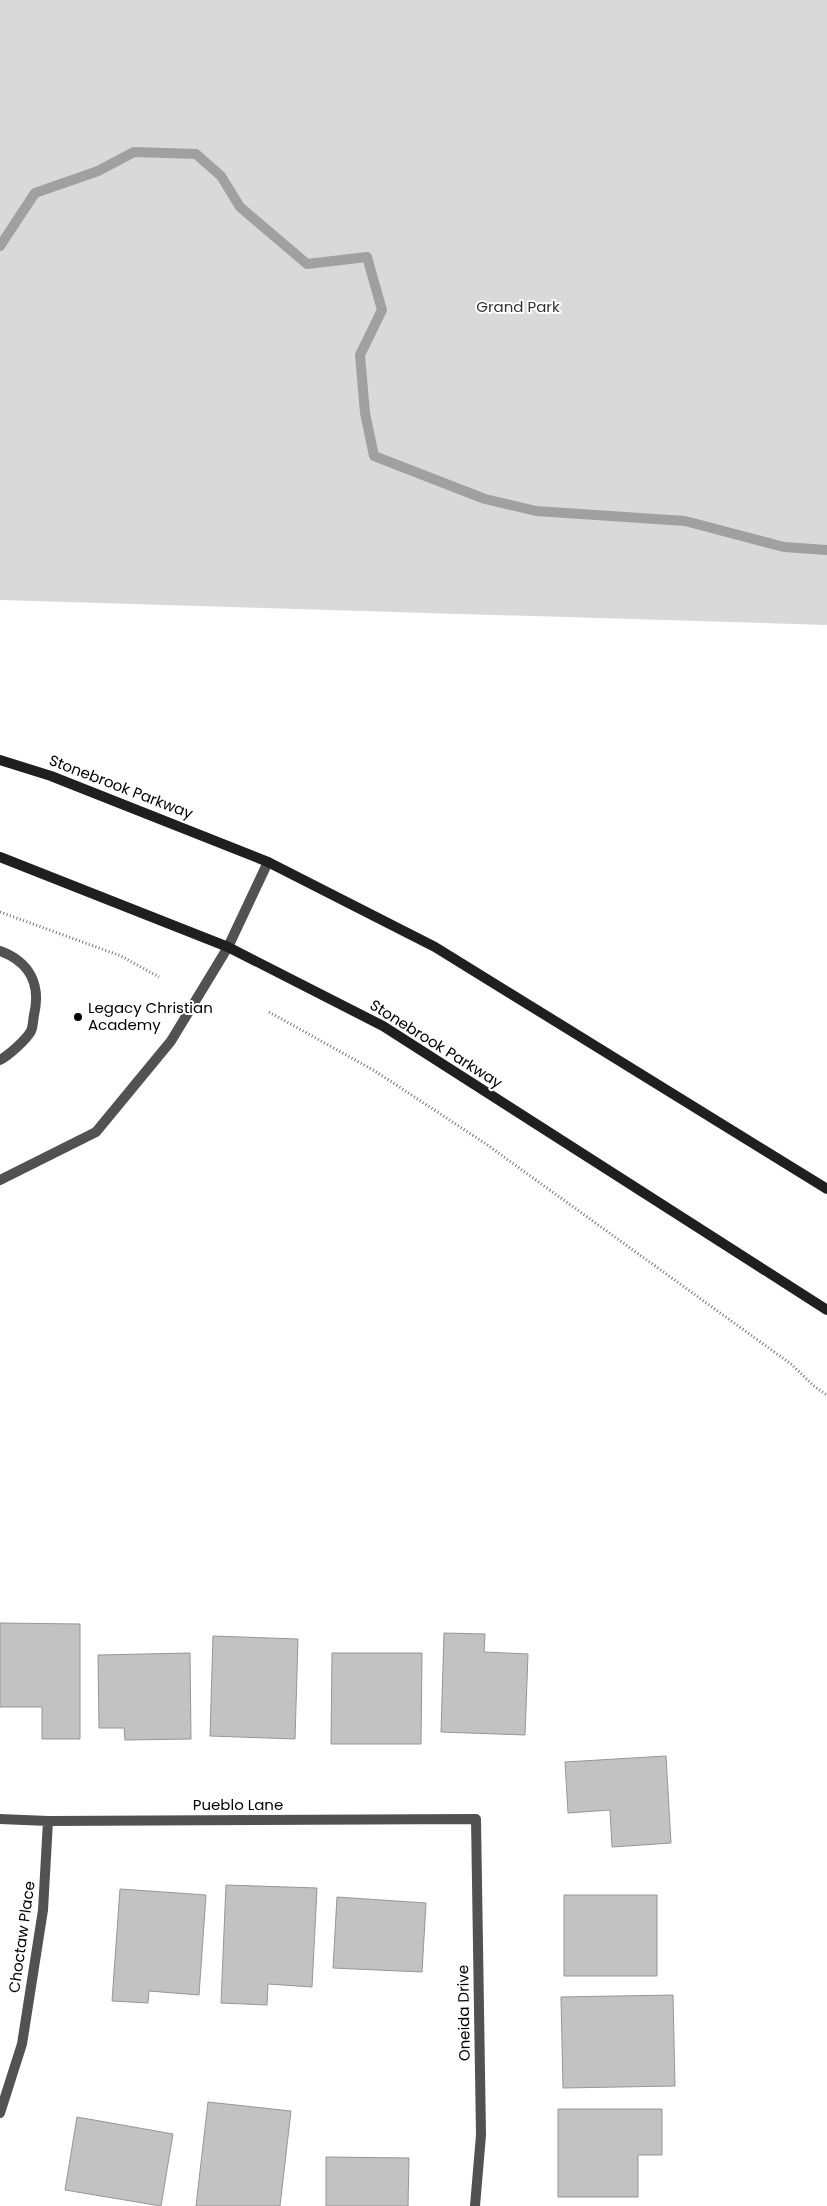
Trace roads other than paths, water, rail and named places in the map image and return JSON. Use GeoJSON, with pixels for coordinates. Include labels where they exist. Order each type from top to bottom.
{"type":"FeatureCollection","features":[{"type":"Feature","properties":{"kind":"main road","name":"Stonebrook Parkway"},"geometry":{"type":"LineString","coordinates":[[0,760],[50,776],[268,862],[435,947],[827,1189]]}},
{"type":"Feature","properties":{"kind":"main road","name":"Stonebrook Parkway"},"geometry":{"type":"LineString","coordinates":[[0,857],[228,947],[383,1026],[827,1310]]}},
{"type":"Feature","properties":{"kind":"street"},"geometry":{"type":"LineString","coordinates":[[0,1180],[96,1132],[171,1041],[228,947],[268,862]]}},
{"type":"Feature","properties":{"kind":"street"},"geometry":{"type":"LineString","coordinates":[[0,951],[12,955],[30,972],[38,998],[31,1030],[8,1056],[0,1060]]}},
{"type":"Feature","properties":{"kind":"street","name":"Pueblo Lane"},"geometry":{"type":"LineString","coordinates":[[0,1819],[48,1821],[476,1818]]}},
{"type":"Feature","properties":{"kind":"street","name":"Oneida Drive"},"geometry":{"type":"LineString","coordinates":[[475,2206],[481,2135],[476,1818]]}},
{"type":"Feature","properties":{"kind":"street","name":"Choctaw Place"},"geometry":{"type":"LineString","coordinates":[[0,2113],[22,2044],[43,1910],[48,1821]]}},
{"type":"Feature","properties":{"kind":"waterway"},"geometry":{"type":"LineString","coordinates":[[0,246],[35,193],[98,171],[134,152],[196,154],[221,176],[240,207],[307,264],[367,257],[382,310],[360,355],[365,413],[374,456],[485,499],[536,511],[685,521],[784,547],[827,550]]}},
{"type":"Feature","properties":{"kind":"place","name":"Legacy Christian Academy"},"geometry":{"type":"Point","coordinates":[78,1017]}},
{"type":"Feature","properties":{"kind":"park label","name":"Grand Park"},"geometry":{"type":"Point","coordinates":[518,307]}}]}
